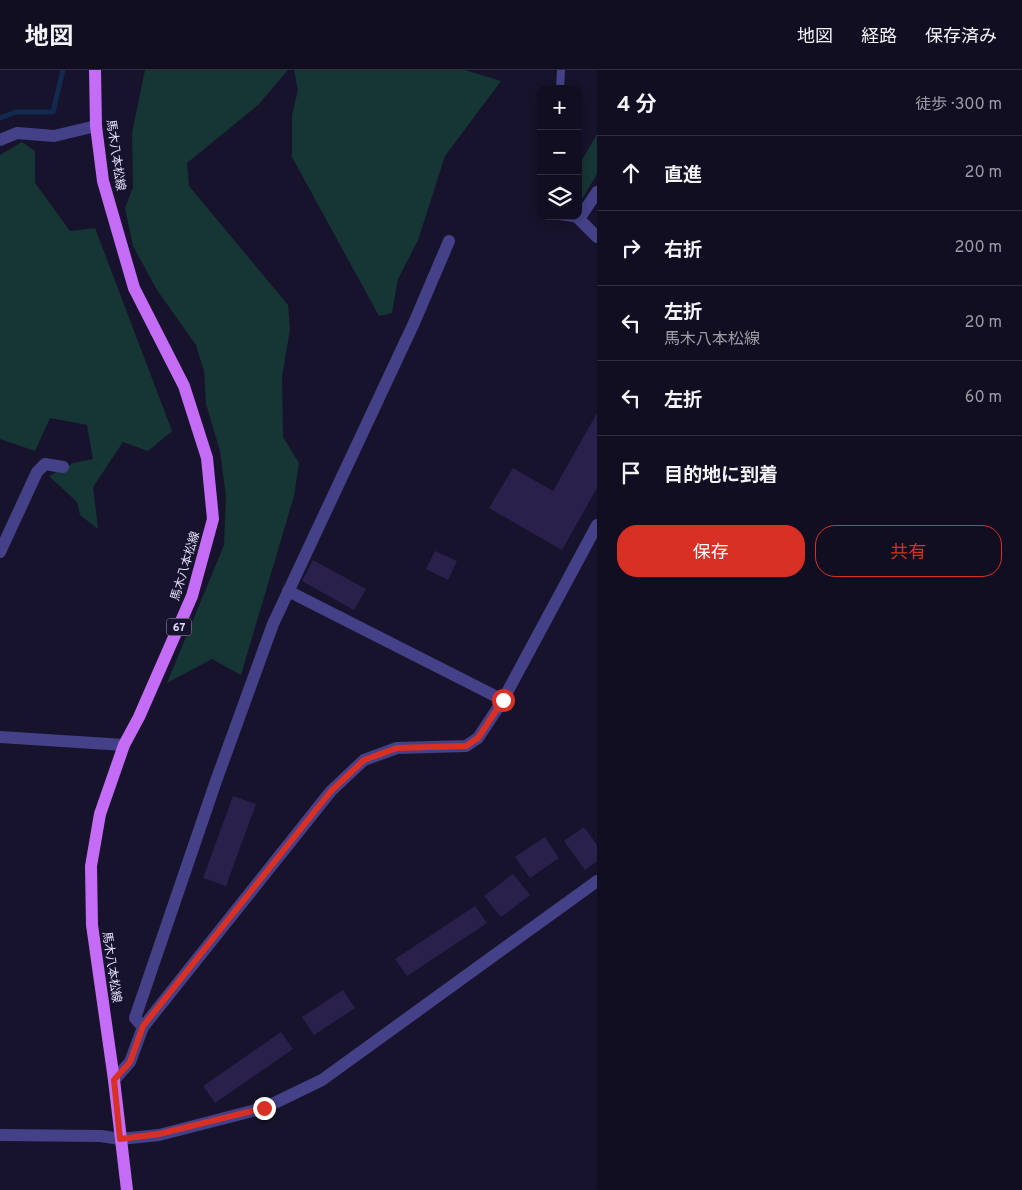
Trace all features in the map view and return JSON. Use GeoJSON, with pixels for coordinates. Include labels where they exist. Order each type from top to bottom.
{"type":"FeatureCollection","features":[{"type":"Feature","properties":{"kind":"main road","name":"馬木八本松線"},"geometry":{"type":"LineString","coordinates":[[96,70],[96,126],[103,181],[134,288],[184,386],[207,458],[213,519],[192,596],[139,717],[124,745],[100,814],[91,866],[92,925],[114,1080],[127,1190]]}},
{"type":"Feature","properties":{"kind":"street"},"geometry":{"type":"LineString","coordinates":[[0,140],[17,133],[54,136],[96,126]]}},
{"type":"Feature","properties":{"kind":"street"},"geometry":{"type":"LineString","coordinates":[[582,214],[597,192]]}},
{"type":"Feature","properties":{"kind":"street"},"geometry":{"type":"LineString","coordinates":[[580,220],[597,237]]}},
{"type":"Feature","properties":{"kind":"street"},"geometry":{"type":"LineString","coordinates":[[143,1026],[135,1018],[216,780],[273,624],[414,323],[449,241]]}},
{"type":"Feature","properties":{"kind":"street"},"geometry":{"type":"LineString","coordinates":[[0,552],[37,472],[45,464],[63,467]]}},
{"type":"Feature","properties":{"kind":"street"},"geometry":{"type":"LineString","coordinates":[[114,1080],[130,1062],[143,1026],[331,791],[364,760],[397,748],[466,746],[478,738],[503,700],[597,525]]}},
{"type":"Feature","properties":{"kind":"street"},"geometry":{"type":"LineString","coordinates":[[288,592],[503,700]]}},
{"type":"Feature","properties":{"kind":"street"},"geometry":{"type":"LineString","coordinates":[[0,737],[124,745]]}},
{"type":"Feature","properties":{"kind":"street"},"geometry":{"type":"LineString","coordinates":[[0,1135],[101,1136],[120,1139],[159,1134],[264,1108],[322,1080],[597,881]]}},
{"type":"Feature","properties":{"kind":"lane"},"geometry":{"type":"LineString","coordinates":[[560,85],[561,70]]}},
{"type":"Feature","properties":{"kind":"green space"},"geometry":{"type":"Polygon","coordinates":[[[145,70],[288,70],[258,105],[187,163],[189,186],[288,305],[290,329],[282,377],[283,437],[299,463],[294,496],[241,675],[212,659],[167,683],[224,545],[226,497],[220,451],[206,404],[204,371],[196,345],[157,290],[133,246],[125,208],[133,187],[132,133],[145,70]]]}},
{"type":"Feature","properties":{"kind":"green space"},"geometry":{"type":"Polygon","coordinates":[[[294,70],[465,70],[501,81],[445,156],[418,240],[398,279],[392,313],[379,316],[292,157],[292,115],[298,90],[294,70]]]}},
{"type":"Feature","properties":{"kind":"green space"},"geometry":{"type":"Polygon","coordinates":[[[597,134],[597,174],[582,199],[582,175],[582,160],[597,134]]]}},
{"type":"Feature","properties":{"kind":"green space"},"geometry":{"type":"Polygon","coordinates":[[[22,142],[35,151],[35,183],[70,231],[95,228],[172,431],[148,451],[123,442],[93,487],[98,529],[80,515],[77,502],[49,476],[73,463],[93,459],[87,425],[50,418],[35,451],[0,439],[0,155],[22,142]]]}},
{"type":"Feature","properties":{"kind":"building"},"geometry":{"type":"Polygon","coordinates":[[[597,413],[597,488],[562,550],[489,508],[513,468],[553,491],[597,413]]]}},
{"type":"Feature","properties":{"kind":"building"},"geometry":{"type":"Polygon","coordinates":[[[435,551],[457,561],[448,580],[426,569],[435,551]]]}},
{"type":"Feature","properties":{"kind":"building"},"geometry":{"type":"Polygon","coordinates":[[[313,560],[366,589],[354,610],[302,581],[313,560]]]}},
{"type":"Feature","properties":{"kind":"building"},"geometry":{"type":"Polygon","coordinates":[[[233,796],[256,804],[226,886],[203,878],[233,796]]]}},
{"type":"Feature","properties":{"kind":"building"},"geometry":{"type":"Polygon","coordinates":[[[584,827],[597,845],[597,861],[585,870],[564,841],[584,827]]]}},
{"type":"Feature","properties":{"kind":"building"},"geometry":{"type":"Polygon","coordinates":[[[545,837],[559,858],[530,878],[515,857],[545,837]]]}},
{"type":"Feature","properties":{"kind":"building"},"geometry":{"type":"Polygon","coordinates":[[[513,874],[530,895],[501,917],[484,896],[513,874]]]}},
{"type":"Feature","properties":{"kind":"building"},"geometry":{"type":"Polygon","coordinates":[[[475,906],[487,923],[407,976],[395,959],[475,906]]]}},
{"type":"Feature","properties":{"kind":"building"},"geometry":{"type":"Polygon","coordinates":[[[343,990],[355,1008],[314,1035],[302,1017],[343,990]]]}},
{"type":"Feature","properties":{"kind":"building"},"geometry":{"type":"Polygon","coordinates":[[[281,1032],[293,1049],[215,1103],[203,1086],[281,1032]]]}},
{"type":"Feature","properties":{"kind":"waterway"},"geometry":{"type":"LineString","coordinates":[[0,118],[16,112],[53,112],[63,70]]}},
{"type":"Feature","properties":{"kind":"route"},"geometry":{"type":"LineString","coordinates":[[264,1108],[159,1134],[120,1139],[114,1080],[130,1062],[143,1026],[331,791],[364,760],[397,748],[466,746],[478,738],[503,700]]}}]}
